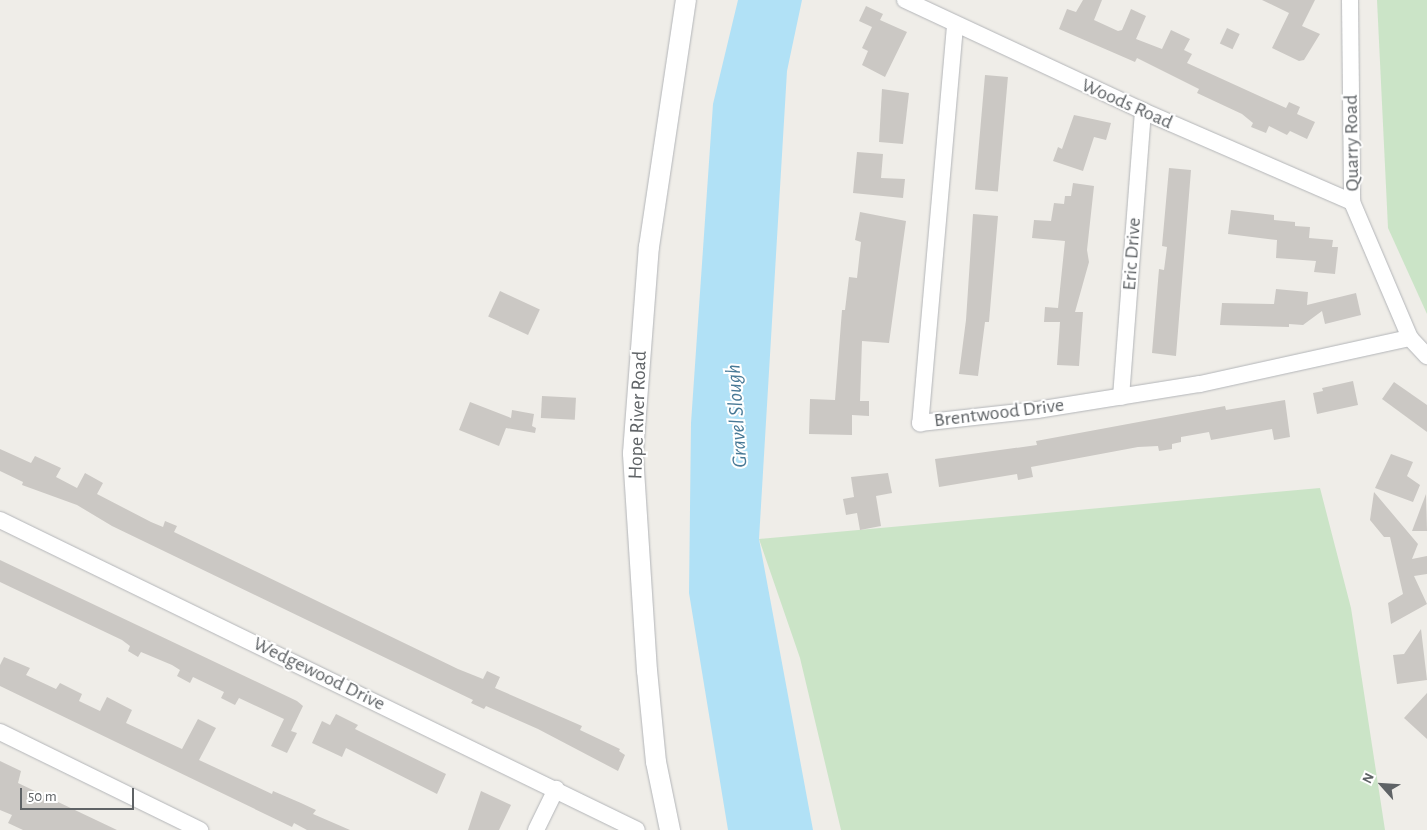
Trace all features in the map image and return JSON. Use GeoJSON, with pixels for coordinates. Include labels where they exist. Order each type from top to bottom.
{"type":"FeatureCollection","features":[{"type":"Feature","properties":{"kind":"street","name":"Hope River Road"},"geometry":{"type":"LineString","coordinates":[[670,830],[656,762],[648,680],[633,453],[648,248],[686,0]]}},
{"type":"Feature","properties":{"kind":"street","name":"Woods Road"},"geometry":{"type":"LineString","coordinates":[[905,0],[955,26],[1143,111],[1352,202]]}},
{"type":"Feature","properties":{"kind":"street","name":"Quarry Road"},"geometry":{"type":"LineString","coordinates":[[1350,0],[1352,202],[1410,338],[1427,356]]}},
{"type":"Feature","properties":{"kind":"street","name":"Brentwood Drive"},"geometry":{"type":"LineString","coordinates":[[955,26],[920,422],[1200,384],[1410,338]]}},
{"type":"Feature","properties":{"kind":"street","name":"Eric Drive"},"geometry":{"type":"LineString","coordinates":[[1121,396],[1143,111]]}},
{"type":"Feature","properties":{"kind":"street","name":"Wedgewood Drive"},"geometry":{"type":"LineString","coordinates":[[0,520],[637,830]]}},
{"type":"Feature","properties":{"kind":"street"},"geometry":{"type":"LineString","coordinates":[[0,732],[200,830]]}},
{"type":"Feature","properties":{"kind":"street"},"geometry":{"type":"LineString","coordinates":[[536,830],[556,789]]}},
{"type":"Feature","properties":{"kind":"green space"},"geometry":{"type":"Polygon","coordinates":[[[1377,0],[1427,0],[1427,314],[1388,228],[1377,0]]]}},
{"type":"Feature","properties":{"kind":"green space"},"geometry":{"type":"Polygon","coordinates":[[[1320,488],[1351,608],[1385,830],[841,830],[800,658],[759,539],[1320,488]]]}},
{"type":"Feature","properties":{"kind":"water","name":"Gravel Slough"},"geometry":{"type":"Polygon","coordinates":[[[738,0],[802,0],[787,71],[759,539],[813,830],[728,830],[689,593],[691,423],[713,104],[738,0]]]}},
{"type":"Feature","properties":{"kind":"building"},"geometry":{"type":"Polygon","coordinates":[[[1083,0],[1102,0],[1094,20],[1118,31],[1122,30],[1131,9],[1146,16],[1136,39],[1162,49],[1171,30],[1190,39],[1184,50],[1192,54],[1187,63],[1286,108],[1289,102],[1300,107],[1297,114],[1315,122],[1307,139],[1290,131],[1287,135],[1269,126],[1266,133],[1251,127],[1253,123],[1242,114],[1197,93],[1199,89],[1137,58],[1135,62],[1059,29],[1067,9],[1076,12],[1083,0]]]}},
{"type":"Feature","properties":{"kind":"building"},"geometry":{"type":"Polygon","coordinates":[[[1262,0],[1315,0],[1302,26],[1320,34],[1304,60],[1299,61],[1272,48],[1289,13],[1262,0]]]}},
{"type":"Feature","properties":{"kind":"building"},"geometry":{"type":"Polygon","coordinates":[[[866,6],[883,14],[880,20],[907,32],[885,77],[862,65],[868,51],[862,48],[872,27],[859,21],[866,6]]]}},
{"type":"Feature","properties":{"kind":"building"},"geometry":{"type":"Polygon","coordinates":[[[1227,28],[1240,34],[1233,49],[1220,43],[1227,28]]]}},
{"type":"Feature","properties":{"kind":"building"},"geometry":{"type":"Polygon","coordinates":[[[985,75],[1008,77],[998,192],[975,190],[985,75]]]}},
{"type":"Feature","properties":{"kind":"building"},"geometry":{"type":"Polygon","coordinates":[[[882,89],[909,93],[903,144],[879,142],[882,89]]]}},
{"type":"Feature","properties":{"kind":"building"},"geometry":{"type":"Polygon","coordinates":[[[1074,115],[1111,123],[1106,140],[1094,137],[1083,171],[1053,161],[1058,147],[1062,149],[1074,115]]]}},
{"type":"Feature","properties":{"kind":"building"},"geometry":{"type":"Polygon","coordinates":[[[857,152],[883,154],[881,178],[905,179],[903,198],[853,193],[857,152]]]}},
{"type":"Feature","properties":{"kind":"building"},"geometry":{"type":"Polygon","coordinates":[[[1169,168],[1191,170],[1176,356],[1152,353],[1159,269],[1164,270],[1167,247],[1162,246],[1169,168]]]}},
{"type":"Feature","properties":{"kind":"building"},"geometry":{"type":"Polygon","coordinates":[[[1073,183],[1094,186],[1087,250],[1089,262],[1075,312],[1083,312],[1079,366],[1057,365],[1060,322],[1044,322],[1045,307],[1058,308],[1065,241],[1032,238],[1034,220],[1051,221],[1054,203],[1064,204],[1065,196],[1071,196],[1073,183]]]}},
{"type":"Feature","properties":{"kind":"building"},"geometry":{"type":"Polygon","coordinates":[[[1231,210],[1274,215],[1274,220],[1295,222],[1295,226],[1310,227],[1309,238],[1333,240],[1332,247],[1338,247],[1335,274],[1314,272],[1316,261],[1276,258],[1277,240],[1228,234],[1231,210]]]}},
{"type":"Feature","properties":{"kind":"building"},"geometry":{"type":"Polygon","coordinates":[[[860,212],[906,221],[889,343],[862,341],[860,401],[869,401],[869,416],[852,415],[852,435],[809,434],[810,399],[835,400],[842,310],[845,310],[849,277],[857,278],[861,242],[855,240],[860,212]]]}},
{"type":"Feature","properties":{"kind":"building"},"geometry":{"type":"Polygon","coordinates":[[[973,214],[998,216],[989,322],[985,322],[978,376],[959,374],[966,320],[973,214]]]}},
{"type":"Feature","properties":{"kind":"building"},"geometry":{"type":"Polygon","coordinates":[[[1276,289],[1308,292],[1307,305],[1356,293],[1361,315],[1325,324],[1322,311],[1303,325],[1289,324],[1289,327],[1220,325],[1222,303],[1274,304],[1276,289]]]}},
{"type":"Feature","properties":{"kind":"building"},"geometry":{"type":"Polygon","coordinates":[[[500,291],[540,310],[528,335],[488,316],[500,291]]]}},
{"type":"Feature","properties":{"kind":"building"},"geometry":{"type":"Polygon","coordinates":[[[1353,381],[1358,405],[1317,414],[1313,393],[1323,391],[1322,388],[1353,381]]]}},
{"type":"Feature","properties":{"kind":"building"},"geometry":{"type":"Polygon","coordinates":[[[1394,382],[1427,405],[1427,432],[1382,399],[1394,382]]]}},
{"type":"Feature","properties":{"kind":"building"},"geometry":{"type":"Polygon","coordinates":[[[542,396],[576,398],[575,420],[541,418],[542,396]]]}},
{"type":"Feature","properties":{"kind":"building"},"geometry":{"type":"Polygon","coordinates":[[[1285,400],[1290,437],[1274,440],[1272,429],[1211,440],[1209,432],[1181,437],[1181,442],[1172,444],[1172,449],[1159,451],[1158,446],[1138,447],[1031,467],[1033,477],[1018,480],[1017,474],[939,487],[935,459],[1037,445],[1036,441],[1225,406],[1226,410],[1285,400]]]}},
{"type":"Feature","properties":{"kind":"building"},"geometry":{"type":"Polygon","coordinates":[[[470,402],[511,418],[512,410],[534,414],[532,426],[536,428],[535,433],[506,428],[499,446],[459,430],[470,402]]]}},
{"type":"Feature","properties":{"kind":"building"},"geometry":{"type":"Polygon","coordinates":[[[0,449],[31,463],[35,456],[61,468],[56,477],[77,488],[85,473],[103,483],[97,494],[151,522],[163,527],[165,521],[177,526],[174,532],[458,669],[483,679],[487,671],[500,677],[495,688],[582,726],[580,730],[620,749],[619,751],[625,755],[618,771],[538,729],[486,706],[484,709],[471,703],[473,700],[112,526],[77,505],[22,485],[23,482],[0,471],[0,449]]]}},
{"type":"Feature","properties":{"kind":"building"},"geometry":{"type":"Polygon","coordinates":[[[1391,454],[1413,462],[1407,476],[1420,485],[1413,502],[1375,488],[1391,454]]]}},
{"type":"Feature","properties":{"kind":"building"},"geometry":{"type":"Polygon","coordinates":[[[888,473],[892,493],[876,496],[881,526],[860,530],[857,513],[846,515],[843,499],[854,497],[851,477],[888,473]]]}},
{"type":"Feature","properties":{"kind":"building"},"geometry":{"type":"Polygon","coordinates":[[[1374,492],[1418,544],[1412,559],[1427,556],[1427,574],[1414,576],[1427,604],[1391,624],[1388,603],[1403,594],[1390,537],[1384,537],[1370,520],[1374,492]]]}},
{"type":"Feature","properties":{"kind":"building"},"geometry":{"type":"Polygon","coordinates":[[[1426,494],[1427,531],[1412,531],[1426,494]]]}},
{"type":"Feature","properties":{"kind":"building"},"geometry":{"type":"Polygon","coordinates":[[[0,560],[297,701],[303,706],[291,731],[297,733],[287,753],[271,746],[284,719],[239,698],[235,705],[221,698],[224,692],[193,677],[190,683],[177,676],[180,670],[172,665],[141,652],[138,657],[128,651],[130,646],[122,640],[0,582],[0,560]]]}},
{"type":"Feature","properties":{"kind":"building"},"geometry":{"type":"Polygon","coordinates":[[[1421,629],[1427,680],[1397,684],[1393,655],[1404,654],[1421,629]]]}},
{"type":"Feature","properties":{"kind":"building"},"geometry":{"type":"Polygon","coordinates":[[[4,657],[30,668],[26,675],[56,689],[60,683],[82,694],[79,701],[100,711],[107,697],[132,710],[126,723],[182,749],[198,719],[216,728],[199,760],[272,794],[273,791],[301,803],[316,810],[313,814],[350,830],[307,830],[294,823],[292,827],[0,686],[0,665],[4,657]]]}},
{"type":"Feature","properties":{"kind":"building"},"geometry":{"type":"Polygon","coordinates":[[[1427,693],[1427,739],[1404,718],[1427,693]]]}},
{"type":"Feature","properties":{"kind":"building"},"geometry":{"type":"Polygon","coordinates":[[[336,714],[358,725],[355,729],[446,774],[437,794],[346,748],[342,757],[312,743],[322,721],[330,725],[336,714]]]}},
{"type":"Feature","properties":{"kind":"building"},"geometry":{"type":"Polygon","coordinates":[[[0,761],[21,771],[18,783],[117,830],[23,830],[8,823],[12,815],[0,810],[0,761]]]}},
{"type":"Feature","properties":{"kind":"building"},"geometry":{"type":"Polygon","coordinates":[[[481,791],[511,805],[499,830],[468,830],[481,791]]]}}]}
